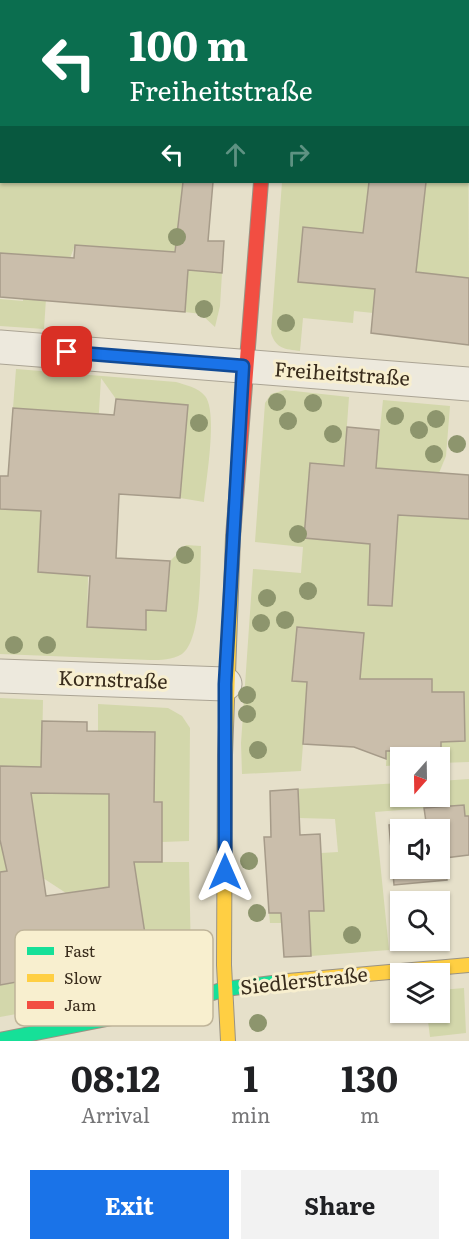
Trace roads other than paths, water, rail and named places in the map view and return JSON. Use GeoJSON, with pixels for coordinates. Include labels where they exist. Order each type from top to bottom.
{"type":"FeatureCollection","features":[{"type":"Feature","properties":{"kind":"street"},"geometry":{"type":"LineString","coordinates":[[228,1041],[225,989],[225,684],[243,366],[261,183]]}},
{"type":"Feature","properties":{"kind":"street","name":"Freiheitstraße"},"geometry":{"type":"LineString","coordinates":[[0,347],[469,384]]}},
{"type":"Feature","properties":{"kind":"street","name":"Kornstraße"},"geometry":{"type":"LineString","coordinates":[[0,676],[225,684]]}},
{"type":"Feature","properties":{"kind":"street","name":"Siedlerstraße"},"geometry":{"type":"LineString","coordinates":[[213,993],[225,989],[301,979],[469,965]]}},
{"type":"Feature","properties":{"kind":"street","name":"Siedlerstraße"},"geometry":{"type":"LineString","coordinates":[[0,1040],[73,1026]]}}]}
